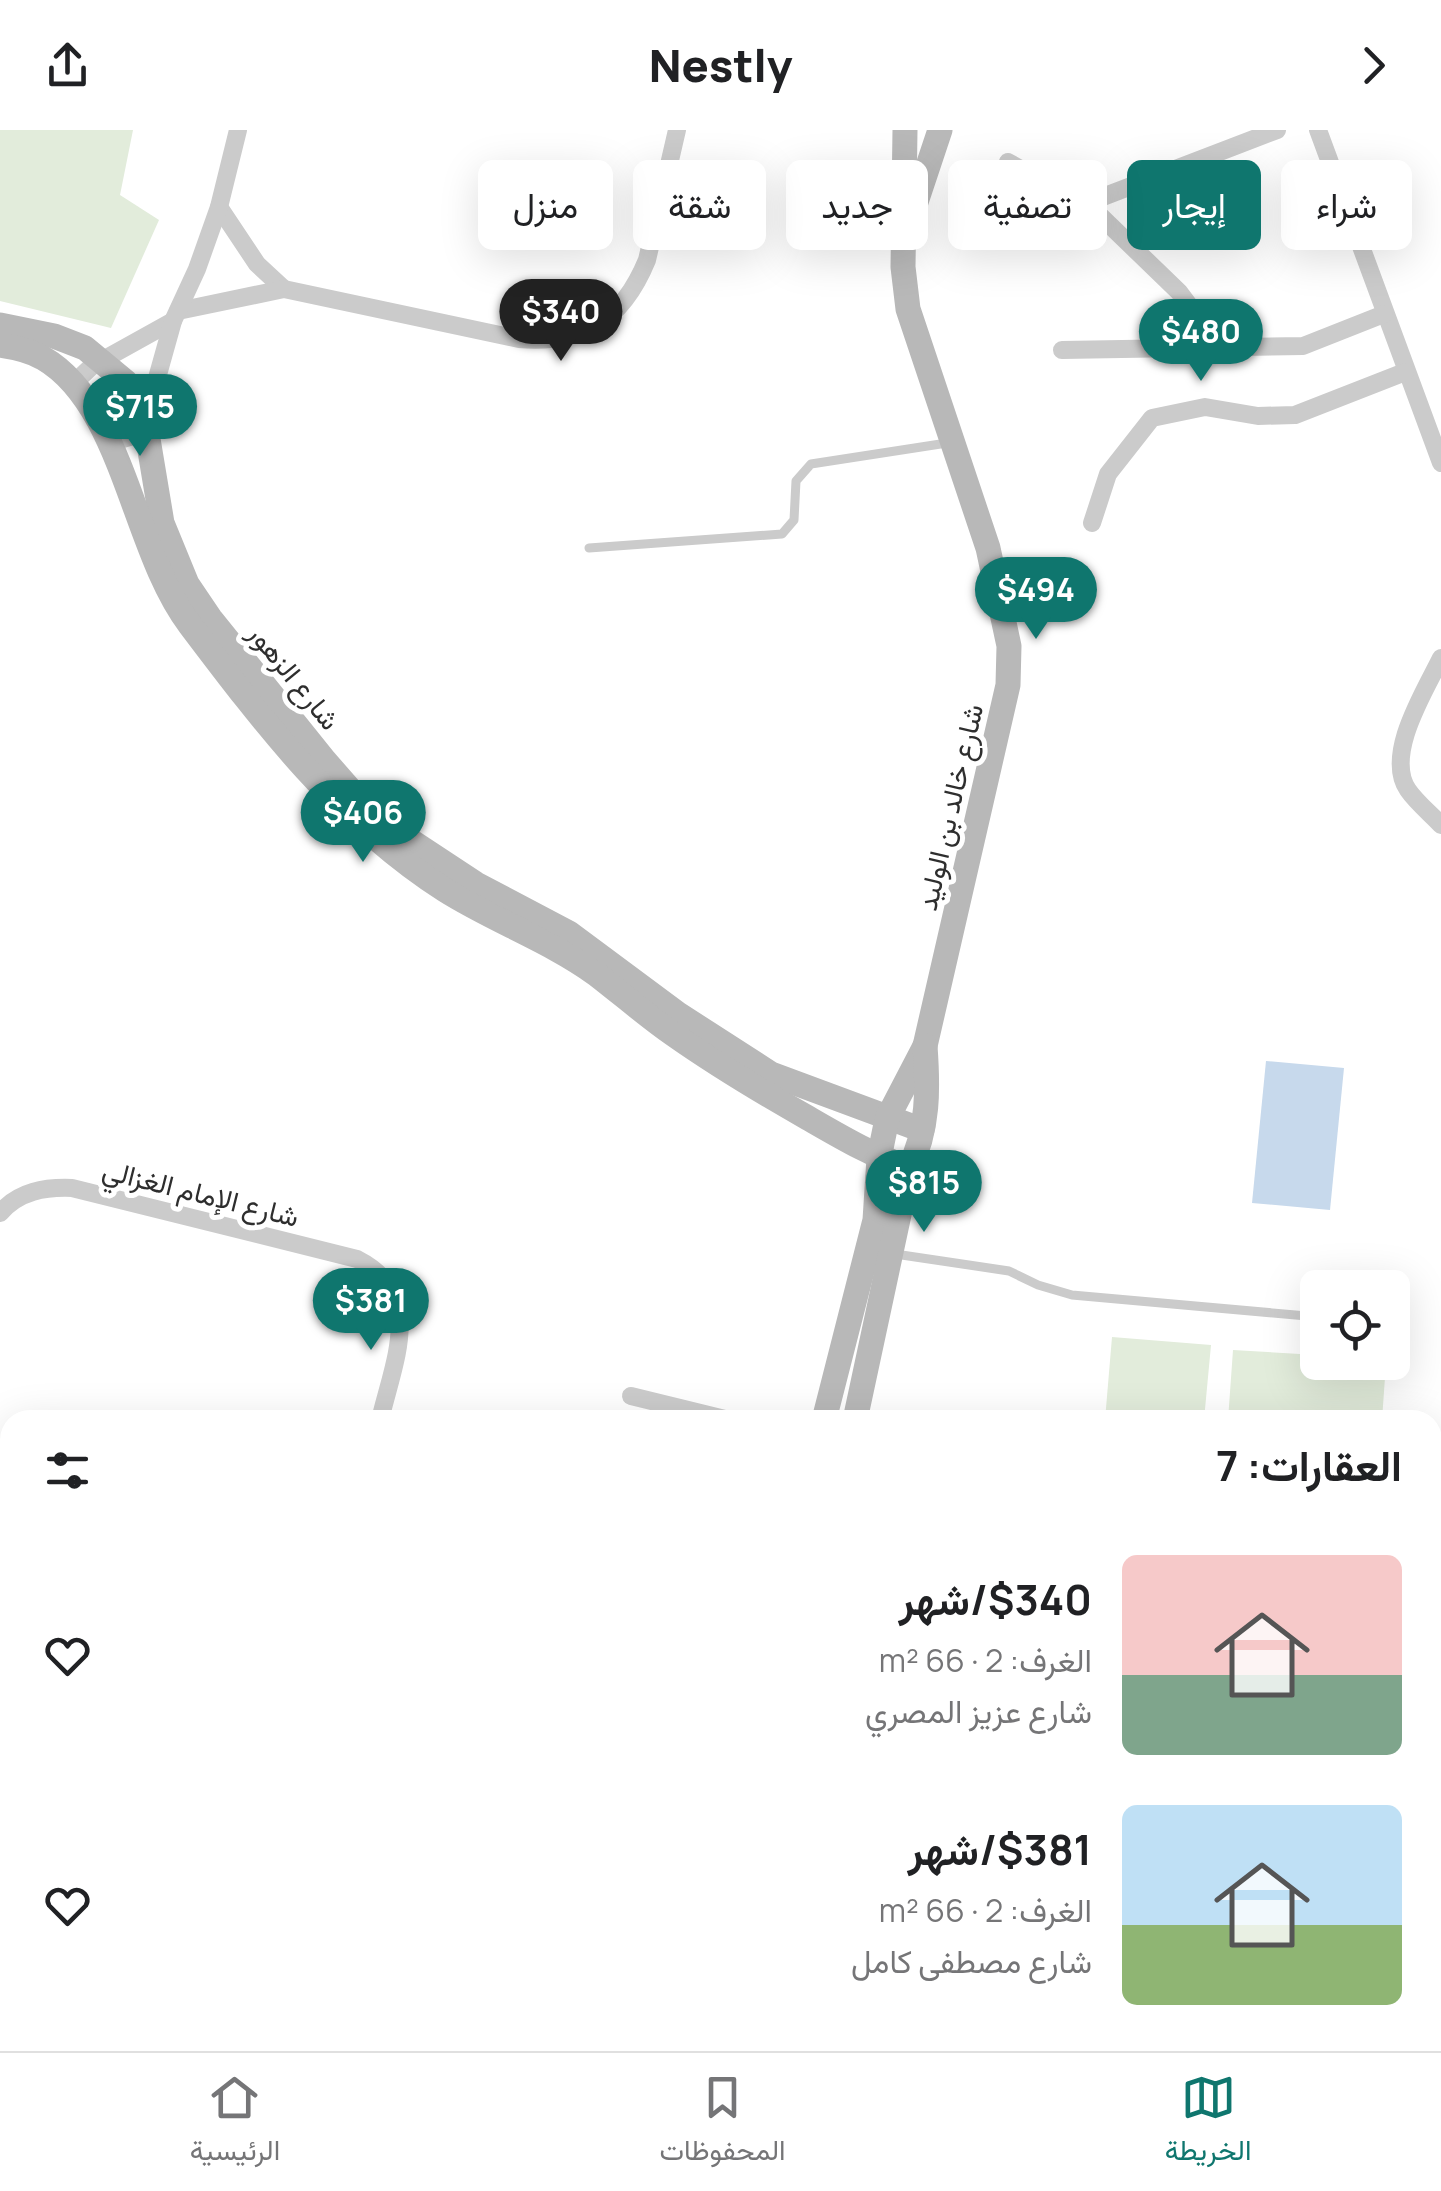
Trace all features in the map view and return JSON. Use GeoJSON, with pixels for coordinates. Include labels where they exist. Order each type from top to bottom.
{"type":"FeatureCollection","features":[{"type":"Feature","properties":{"kind":"street"},"geometry":{"type":"LineString","coordinates":[[107,439],[133,436],[146,422],[175,316],[219,206],[238,130]]}},
{"type":"Feature","properties":{"kind":"street"},"geometry":{"type":"LineString","coordinates":[[74,383],[102,360],[175,316],[284,289],[519,339],[554,342],[580,335],[614,310],[640,278],[676,130]]}},
{"type":"Feature","properties":{"kind":"street","name":"شارع خالد بن الوليد"},"geometry":{"type":"LineString","coordinates":[[905,130],[905,160]]}},
{"type":"Feature","properties":{"kind":"street"},"geometry":{"type":"LineString","coordinates":[[915,130],[940,130]]}},
{"type":"Feature","properties":{"kind":"street","name":"شارع خالد بن الوليد"},"geometry":{"type":"LineString","coordinates":[[928,167],[940,130]]}},
{"type":"Feature","properties":{"kind":"street"},"geometry":{"type":"LineString","coordinates":[[1107,195],[1277,130]]}},
{"type":"Feature","properties":{"kind":"street"},"geometry":{"type":"LineString","coordinates":[[1318,130],[1441,463]]}},
{"type":"Feature","properties":{"kind":"street"},"geometry":{"type":"LineString","coordinates":[[219,206],[256,264],[284,289]]}},
{"type":"Feature","properties":{"kind":"street"},"geometry":{"type":"LineString","coordinates":[[1107,222],[1179,292],[1206,348]]}},
{"type":"Feature","properties":{"kind":"street","name":"شارع خالد بن الوليد"},"geometry":{"type":"LineString","coordinates":[[828,1410],[875,1220],[886,1119],[925,1046],[1008,684],[1009,646],[988,548],[908,309],[905,250]]}},
{"type":"Feature","properties":{"kind":"street"},"geometry":{"type":"LineString","coordinates":[[1062,350],[1304,346],[1384,314]]}},
{"type":"Feature","properties":{"kind":"street","name":"شارع الزهور"},"geometry":{"type":"LineString","coordinates":[[0,325],[70,342],[102,360],[126,382],[146,422],[162,523],[186,584],[353,793],[390,828],[476,884],[569,933],[722,1045],[784,1081],[922,1130]]}},
{"type":"Feature","properties":{"kind":"street","name":"شارع الزهور"},"geometry":{"type":"LineString","coordinates":[[0,344],[40,356],[74,383],[107,439],[154,560],[178,609],[289,748],[350,817],[388,850],[446,890],[568,954],[714,1062],[879,1158],[909,1168]]}},
{"type":"Feature","properties":{"kind":"street"},"geometry":{"type":"LineString","coordinates":[[1092,523],[1108,474],[1152,418],[1205,407],[1258,416],[1295,415],[1406,372]]}},
{"type":"Feature","properties":{"kind":"street"},"geometry":{"type":"LineString","coordinates":[[1441,658],[1411,719],[1400,753],[1406,788],[1441,825]]}},
{"type":"Feature","properties":{"kind":"street","name":"شارع خالد بن الوليد"},"geometry":{"type":"LineString","coordinates":[[861,1410],[909,1168],[919,1149],[928,1090],[925,1046]]}},
{"type":"Feature","properties":{"kind":"street","name":"شارع الإمام الغزالي"},"geometry":{"type":"LineString","coordinates":[[0,1212],[26,1193],[48,1187],[72,1188],[356,1258],[388,1281],[401,1317],[382,1410]]}},
{"type":"Feature","properties":{"kind":"street"},"geometry":{"type":"LineString","coordinates":[[631,1396],[688,1410]]}},
{"type":"Feature","properties":{"kind":"lane"},"geometry":{"type":"LineString","coordinates":[[589,548],[782,534],[794,520],[796,480],[811,464],[952,442]]}},
{"type":"Feature","properties":{"kind":"lane"},"geometry":{"type":"LineString","coordinates":[[892,1254],[1010,1271],[1038,1285],[1072,1294],[1300,1316]]}},
{"type":"Feature","properties":{"kind":"green space"},"geometry":{"type":"Polygon","coordinates":[[[0,130],[133,130],[120,195],[159,220],[111,328],[0,301],[0,130]]]}},
{"type":"Feature","properties":{"kind":"green space"},"geometry":{"type":"Polygon","coordinates":[[[1112,1337],[1211,1345],[1205,1410],[1106,1410],[1112,1337]]]}},
{"type":"Feature","properties":{"kind":"green space"},"geometry":{"type":"Polygon","coordinates":[[[1233,1350],[1300,1354],[1300,1380],[1385,1380],[1383,1410],[1229,1410],[1233,1350]]]}},
{"type":"Feature","properties":{"kind":"water"},"geometry":{"type":"Polygon","coordinates":[[[1266,1061],[1344,1068],[1330,1210],[1252,1203],[1266,1061]]]}}]}
